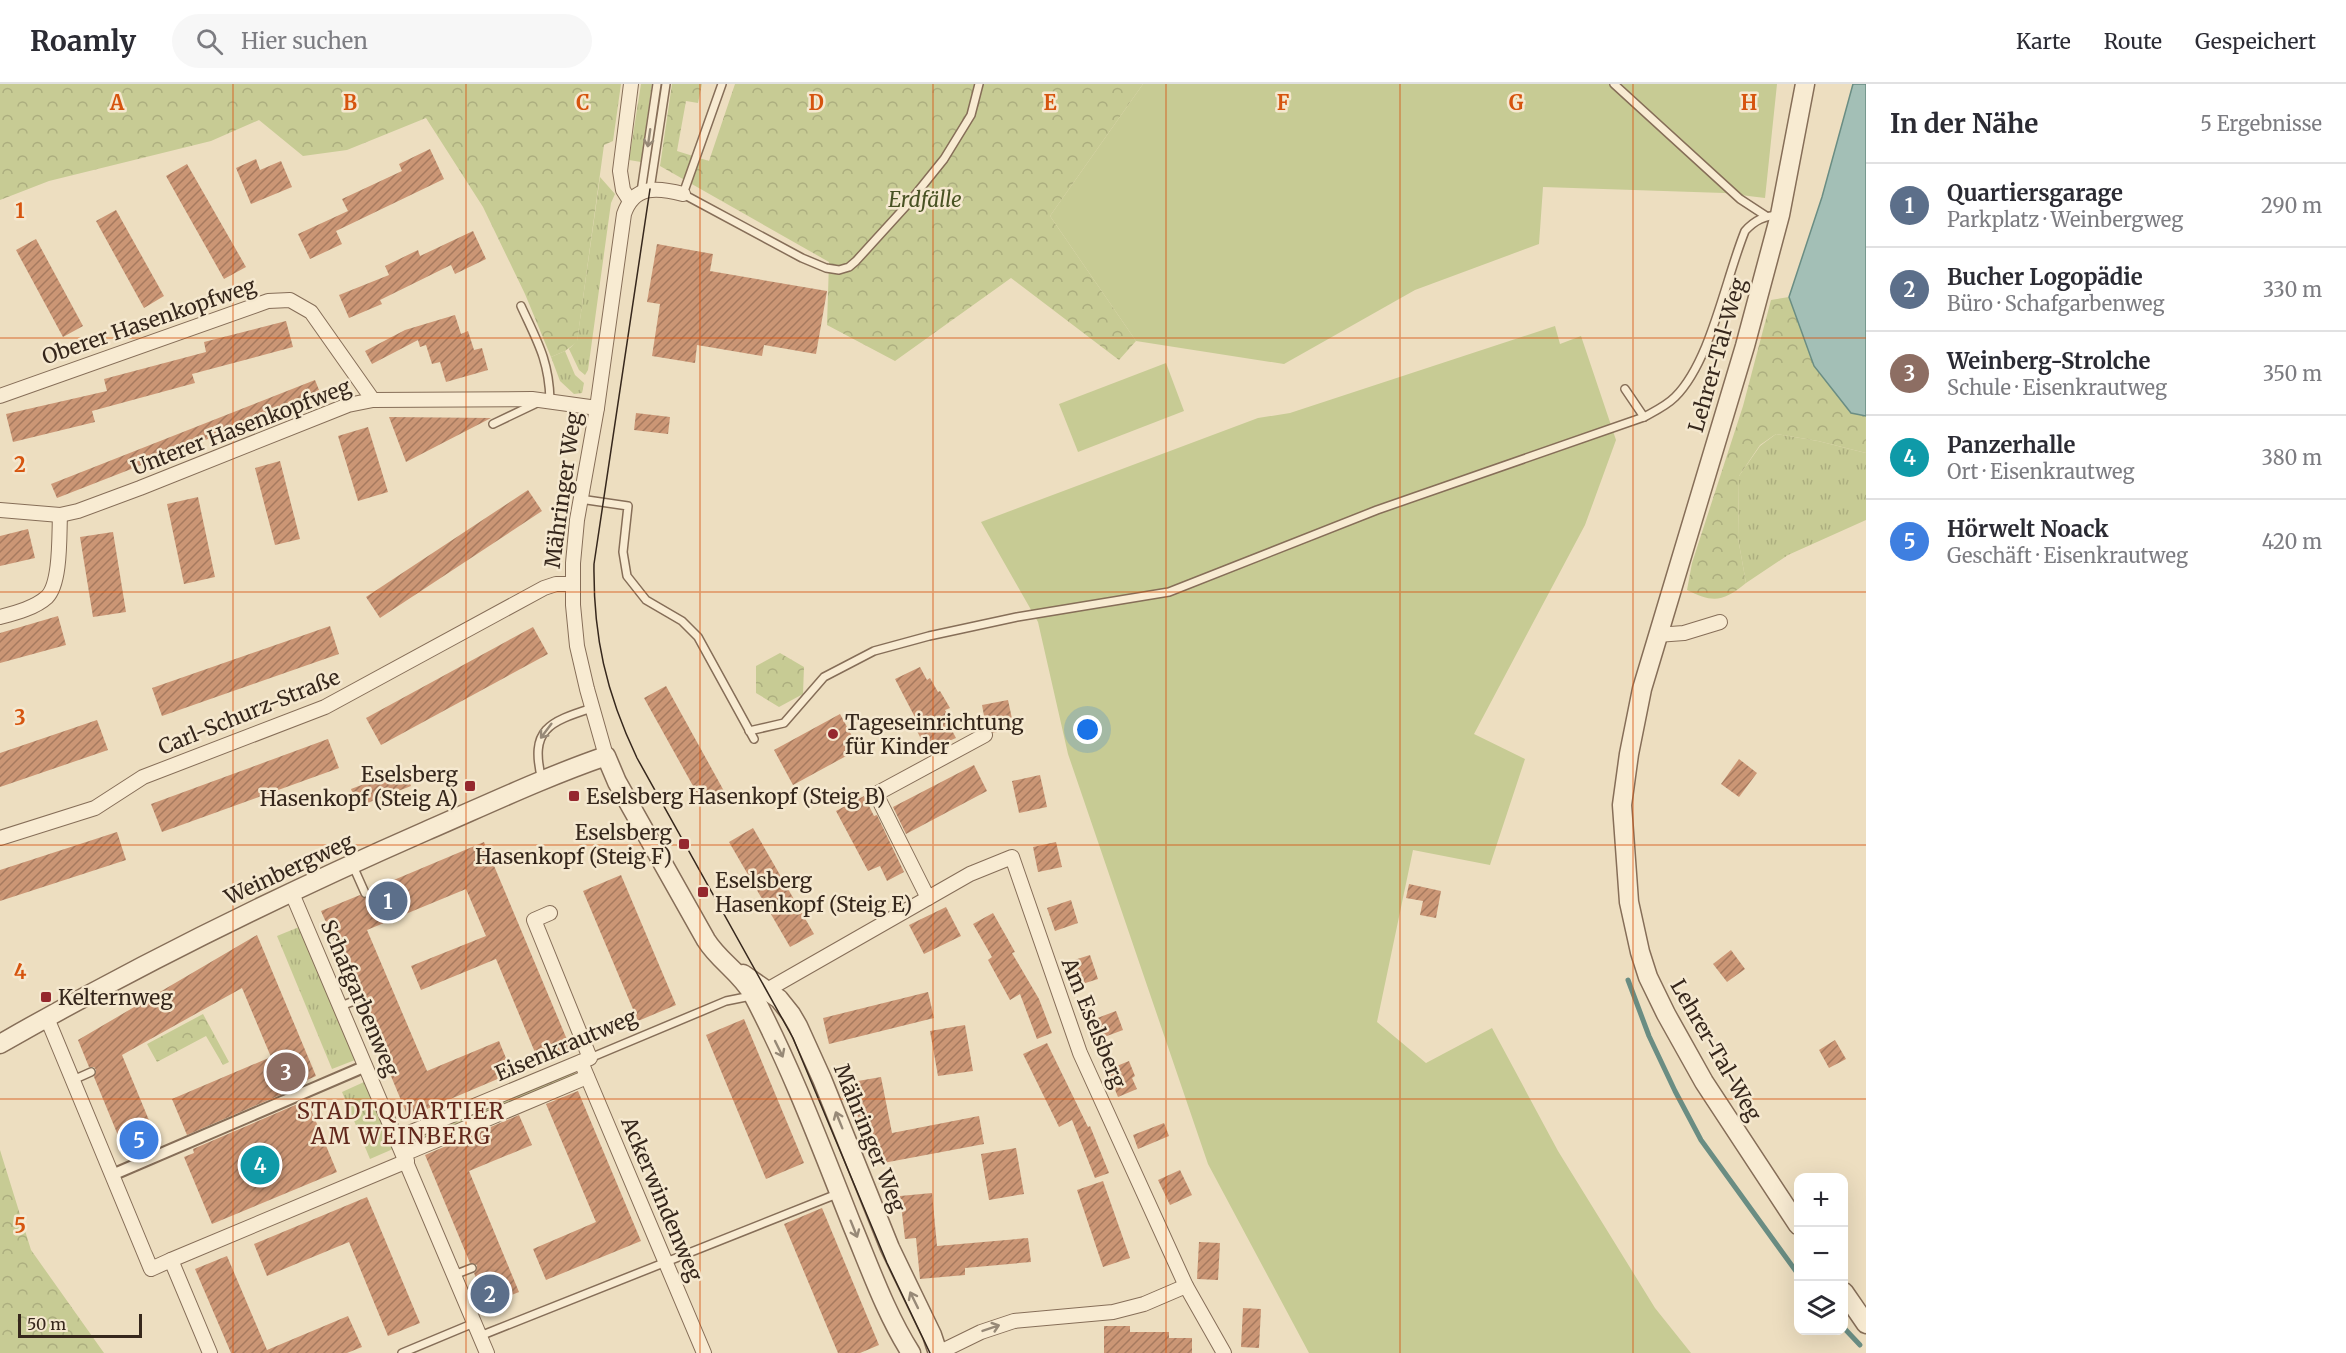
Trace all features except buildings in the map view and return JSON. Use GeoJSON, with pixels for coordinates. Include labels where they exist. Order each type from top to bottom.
{"type":"FeatureCollection","features":[{"type":"Feature","properties":{"kind":"street"},"geometry":{"type":"LineString","coordinates":[[631,84],[620,171],[623,190],[640,194],[683,194]]}},
{"type":"Feature","properties":{"kind":"street","name":"Lehrer-Tal-Weg"},"geometry":{"type":"LineString","coordinates":[[1794,1219],[1704,1083],[1648,977],[1629,902],[1622,805],[1640,700],[1657,635],[1745,346],[1773,215],[1805,84]]}},
{"type":"Feature","properties":{"kind":"street","name":"Mähringer Weg"},"geometry":{"type":"LineString","coordinates":[[640,194],[623,221],[597,408],[574,543],[573,584],[577,646],[592,708],[606,756],[617,782],[713,951],[760,993],[779,999],[791,1014],[811,1054],[890,1248],[932,1335],[938,1353]]}},
{"type":"Feature","properties":{"kind":"street","name":"Oberer Hasenkopfweg"},"geometry":{"type":"LineString","coordinates":[[0,396],[279,299],[303,305],[311,312],[372,400]]}},
{"type":"Feature","properties":{"kind":"street","name":"Unterer Hasenkopfweg"},"geometry":{"type":"LineString","coordinates":[[0,510],[60,515],[140,488],[339,409],[372,400],[547,400],[597,408]]}},
{"type":"Feature","properties":{"kind":"street"},"geometry":{"type":"LineString","coordinates":[[0,617],[33,606],[48,596],[54,584],[60,515]]}},
{"type":"Feature","properties":{"kind":"street","name":"Carl-Schurz-Straße"},"geometry":{"type":"LineString","coordinates":[[0,838],[95,808],[143,777],[325,707],[544,588],[556,584],[573,584]]}},
{"type":"Feature","properties":{"kind":"street"},"geometry":{"type":"LineString","coordinates":[[1657,635],[1684,633],[1720,622]]}},
{"type":"Feature","properties":{"kind":"street"},"geometry":{"type":"LineString","coordinates":[[928,898],[876,794],[985,735]]}},
{"type":"Feature","properties":{"kind":"street","name":"Weinbergweg"},"geometry":{"type":"LineString","coordinates":[[0,1044],[291,891],[606,756]]}},
{"type":"Feature","properties":{"kind":"street","name":"Am Eselsberg"},"geometry":{"type":"LineString","coordinates":[[760,993],[970,874],[1012,857],[1080,1053],[1186,1286],[1224,1353]]}},
{"type":"Feature","properties":{"kind":"street","name":"Schafgarbenweg"},"geometry":{"type":"LineString","coordinates":[[291,891],[487,1353]]}},
{"type":"Feature","properties":{"kind":"street","name":"Ackerwindenweg"},"geometry":{"type":"LineString","coordinates":[[550,913],[534,920],[585,1060],[587,1077],[704,1353]]}},
{"type":"Feature","properties":{"kind":"street","name":"Mähringer Weg"},"geometry":{"type":"LineString","coordinates":[[760,993],[796,1088],[881,1293],[911,1353]]}},
{"type":"Feature","properties":{"kind":"street"},"geometry":{"type":"LineString","coordinates":[[47,1018],[112,1174],[366,1066]]}},
{"type":"Feature","properties":{"kind":"street","name":"Eisenkrautweg"},"geometry":{"type":"LineString","coordinates":[[397,1138],[585,1060]]}},
{"type":"Feature","properties":{"kind":"street","name":"Eisenkrautweg"},"geometry":{"type":"LineString","coordinates":[[112,1174],[151,1269],[587,1077]]}},
{"type":"Feature","properties":{"kind":"street"},"geometry":{"type":"LineString","coordinates":[[171,1260],[210,1353]]}},
{"type":"Feature","properties":{"kind":"street"},"geometry":{"type":"LineString","coordinates":[[938,1353],[967,1338],[1014,1321],[1113,1312],[1144,1304],[1186,1286]]}},
{"type":"Feature","properties":{"kind":"street"},"geometry":{"type":"LineString","coordinates":[[1848,1298],[1866,1324]]}},
{"type":"Feature","properties":{"kind":"lane"},"geometry":{"type":"LineString","coordinates":[[640,194],[657,84]]}},
{"type":"Feature","properties":{"kind":"lane"},"geometry":{"type":"LineString","coordinates":[[640,194],[666,84]]}},
{"type":"Feature","properties":{"kind":"lane"},"geometry":{"type":"LineString","coordinates":[[722,84],[683,194],[809,261],[826,268],[839,270],[849,267],[907,206],[944,159],[971,115],[979,84]]}},
{"type":"Feature","properties":{"kind":"lane"},"geometry":{"type":"LineString","coordinates":[[1614,84],[1740,199],[1773,215]]}},
{"type":"Feature","properties":{"kind":"lane"},"geometry":{"type":"LineString","coordinates":[[749,731],[784,723],[824,677],[874,651],[929,636],[1017,617],[1169,592],[1377,510],[1644,417],[1661,409],[1675,398],[1699,364],[1745,231],[1752,223],[1773,215]]}},
{"type":"Feature","properties":{"kind":"lane"},"geometry":{"type":"LineString","coordinates":[[493,424],[547,400],[548,371],[545,359],[521,306]]}},
{"type":"Feature","properties":{"kind":"lane"},"geometry":{"type":"LineString","coordinates":[[1625,389],[1644,417]]}},
{"type":"Feature","properties":{"kind":"lane"},"geometry":{"type":"LineString","coordinates":[[580,499],[628,506],[623,552],[627,576],[646,600],[682,621],[698,636],[754,739]]}},
{"type":"Feature","properties":{"kind":"lane"},"geometry":{"type":"LineString","coordinates":[[543,782],[537,753],[542,734],[551,724],[592,708]]}},
{"type":"Feature","properties":{"kind":"lane"},"geometry":{"type":"LineString","coordinates":[[352,863],[365,892]]}},
{"type":"Feature","properties":{"kind":"lane","name":"Eisenkrautweg"},"geometry":{"type":"LineString","coordinates":[[585,1060],[726,1001],[760,993]]}},
{"type":"Feature","properties":{"kind":"lane"},"geometry":{"type":"LineString","coordinates":[[341,1006],[359,999]]}},
{"type":"Feature","properties":{"kind":"lane"},"geometry":{"type":"LineString","coordinates":[[72,1080],[91,1072]]}},
{"type":"Feature","properties":{"kind":"lane"},"geometry":{"type":"LineString","coordinates":[[480,1336],[840,1193]]}},
{"type":"Feature","properties":{"kind":"lane"},"geometry":{"type":"LineString","coordinates":[[454,1275],[472,1268]]}},
{"type":"Feature","properties":{"kind":"lane"},"geometry":{"type":"LineString","coordinates":[[402,1353],[474,1323]]}},
{"type":"Feature","properties":{"kind":"green space"},"geometry":{"type":"Polygon","coordinates":[[[0,84],[621,84],[613,141],[604,145],[577,342],[551,357],[525,294],[483,207],[426,118],[347,150],[303,156],[259,120],[211,141],[49,181],[0,200],[0,84]]]}},
{"type":"Feature","properties":{"kind":"green space"},"geometry":{"type":"Polygon","coordinates":[[[641,84],[652,84],[641,162],[629,160],[641,84]]]}},
{"type":"Feature","properties":{"kind":"green space","name":"Erdfälle"},"geometry":{"type":"Polygon","coordinates":[[[672,84],[702,84],[698,103],[686,101],[677,151],[709,161],[735,84],[1143,84],[1050,216],[1136,341],[1119,360],[1011,278],[895,361],[827,325],[829,262],[660,166],[672,84]]]}},
{"type":"Feature","properties":{"kind":"green space"},"geometry":{"type":"Polygon","coordinates":[[[1143,84],[1777,84],[1765,198],[1724,193],[1543,187],[1539,244],[1415,290],[1284,364],[1136,341],[1050,216],[1143,84]]]}},
{"type":"Feature","properties":{"kind":"green space"},"geometry":{"type":"Polygon","coordinates":[[[600,177],[615,194],[611,203],[588,370],[585,375],[579,370],[569,349],[577,341],[600,177]]]}},
{"type":"Feature","properties":{"kind":"green space"},"geometry":{"type":"Polygon","coordinates":[[[1789,297],[1814,366],[1851,413],[1866,416],[1866,453],[1818,441],[1776,434],[1760,445],[1739,476],[1738,538],[1746,583],[1731,594],[1711,599],[1687,590],[1692,563],[1743,406],[1771,300],[1789,297]]]}},
{"type":"Feature","properties":{"kind":"green space"},"geometry":{"type":"Polygon","coordinates":[[[1555,326],[1560,344],[1581,336],[1616,440],[1585,525],[1474,734],[1525,759],[1490,865],[1413,850],[1377,1022],[1426,1063],[1492,1028],[1558,1151],[1655,1308],[1691,1353],[1309,1353],[1208,1164],[1068,754],[1038,622],[981,522],[1258,418],[1290,413],[1555,326]]]}},
{"type":"Feature","properties":{"kind":"green space"},"geometry":{"type":"Polygon","coordinates":[[[565,351],[575,375],[584,383],[582,393],[574,394],[560,381],[551,357],[565,351]]]}},
{"type":"Feature","properties":{"kind":"green space"},"geometry":{"type":"Polygon","coordinates":[[[1166,363],[1184,411],[1078,452],[1059,404],[1166,363]]]}},
{"type":"Feature","properties":{"kind":"green space"},"geometry":{"type":"Polygon","coordinates":[[[1776,434],[1818,441],[1866,453],[1866,520],[1788,555],[1746,583],[1738,538],[1739,476],[1760,446],[1776,434]]]}},
{"type":"Feature","properties":{"kind":"green space"},"geometry":{"type":"Polygon","coordinates":[[[780,653],[804,667],[803,694],[779,707],[756,693],[756,666],[780,653]]]}},
{"type":"Feature","properties":{"kind":"green space"},"geometry":{"type":"Polygon","coordinates":[[[299,927],[355,1060],[332,1069],[277,936],[299,927]]]}},
{"type":"Feature","properties":{"kind":"green space"},"geometry":{"type":"Polygon","coordinates":[[[203,1014],[229,1062],[223,1065],[206,1036],[157,1062],[147,1044],[203,1014]]]}},
{"type":"Feature","properties":{"kind":"green space"},"geometry":{"type":"Polygon","coordinates":[[[572,1066],[578,1080],[421,1146],[415,1132],[572,1066]]]}},
{"type":"Feature","properties":{"kind":"green space"},"geometry":{"type":"Polygon","coordinates":[[[364,1082],[393,1149],[370,1159],[342,1092],[364,1082]]]}},
{"type":"Feature","properties":{"kind":"green space"},"geometry":{"type":"Polygon","coordinates":[[[0,1150],[31,1250],[104,1353],[0,1353],[0,1150]]]}},
{"type":"Feature","properties":{"kind":"water"},"geometry":{"type":"Polygon","coordinates":[[[1853,84],[1866,84],[1866,416],[1851,413],[1814,366],[1789,297],[1822,197],[1853,84]]]}},
{"type":"Feature","properties":{"kind":"waterway"},"geometry":{"type":"LineString","coordinates":[[1628,980],[1649,1036],[1701,1140],[1794,1268]]}},
{"type":"Feature","properties":{"kind":"waterway"},"geometry":{"type":"LineString","coordinates":[[1848,1332],[1860,1345]]}},
{"type":"Feature","properties":{"kind":"tram line"},"geometry":{"type":"LineString","coordinates":[[650,189],[594,564],[596,616],[604,664],[617,710],[637,758],[793,1038],[887,1263],[930,1353]]}},
{"type":"Feature","properties":{"kind":"place","name":"Tageseinrichtung für Kinder"},"geometry":{"type":"Point","coordinates":[833,734]}},
{"type":"Feature","properties":{"kind":"place","name":"Eselsberg Hasenkopf (Steig A)"},"geometry":{"type":"Point","coordinates":[470,786]}},
{"type":"Feature","properties":{"kind":"place","name":"Eselsberg Hasenkopf (Steig B)"},"geometry":{"type":"Point","coordinates":[574,796]}},
{"type":"Feature","properties":{"kind":"place","name":"Eselsberg Hasenkopf (Steig F)"},"geometry":{"type":"Point","coordinates":[684,844]}},
{"type":"Feature","properties":{"kind":"place","name":"Eselsberg Hasenkopf (Steig E)"},"geometry":{"type":"Point","coordinates":[703,892]}},
{"type":"Feature","properties":{"kind":"place","name":"Quartiersgarage"},"geometry":{"type":"Point","coordinates":[388,901]}},
{"type":"Feature","properties":{"kind":"place","name":"Kelternweg"},"geometry":{"type":"Point","coordinates":[46,997]}},
{"type":"Feature","properties":{"kind":"place","name":"Weinberg-Strolche"},"geometry":{"type":"Point","coordinates":[286,1072]}},
{"type":"Feature","properties":{"kind":"place","name":"Hörwelt Noack"},"geometry":{"type":"Point","coordinates":[139,1140]}},
{"type":"Feature","properties":{"kind":"place","name":"Panzerhalle"},"geometry":{"type":"Point","coordinates":[260,1165]}},
{"type":"Feature","properties":{"kind":"place","name":"Bucher Logopädie"},"geometry":{"type":"Point","coordinates":[490,1294]}},
{"type":"Feature","properties":{"kind":"district","name":"STADTQUARTIER AM WEINBERG"},"geometry":{"type":"Point","coordinates":[401,1124]}}]}
